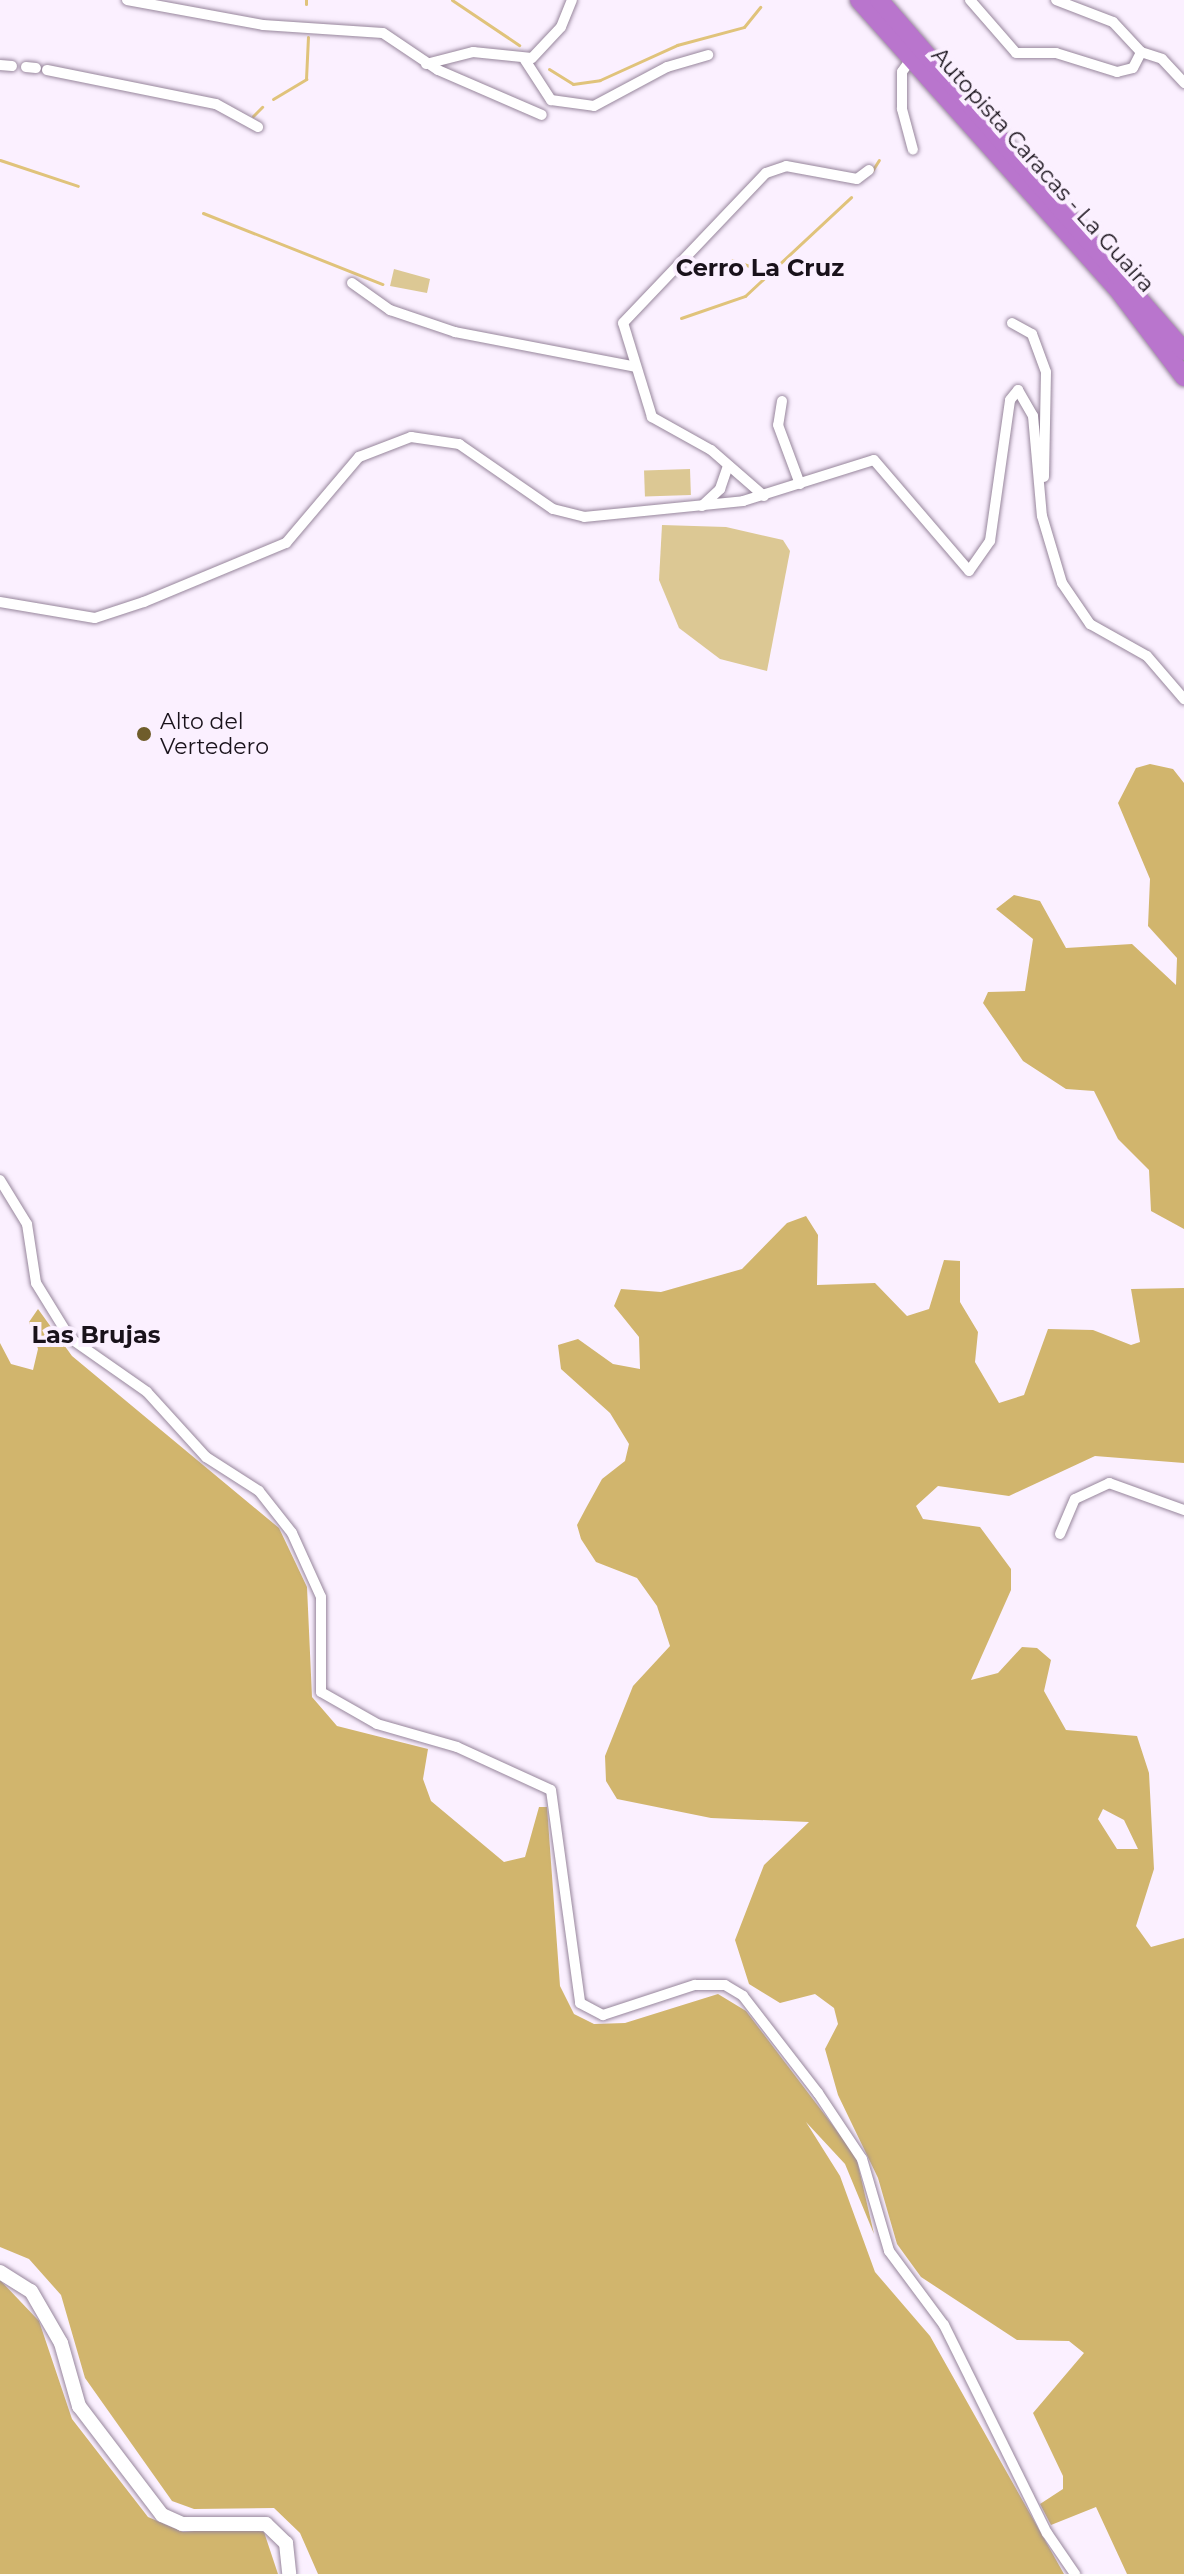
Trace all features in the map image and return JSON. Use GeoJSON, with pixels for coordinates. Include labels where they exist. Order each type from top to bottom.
{"type":"FeatureCollection","features":[{"type":"Feature","properties":{"kind":"highway","name":"Autopista Caracas - La Guaira"},"geometry":{"type":"LineString","coordinates":[[859,0],[1116,287],[1184,377]]}},
{"type":"Feature","properties":{"kind":"highway","name":"Autopista Caracas - La Guaira"},"geometry":{"type":"LineString","coordinates":[[879,0],[1184,351]]}},
{"type":"Feature","properties":{"kind":"main road"},"geometry":{"type":"LineString","coordinates":[[0,2272],[31,2291],[61,2343],[79,2406],[162,2515],[182,2524],[266,2524],[286,2543],[289,2574]]}},
{"type":"Feature","properties":{"kind":"street"},"geometry":{"type":"LineString","coordinates":[[127,0],[263,25],[371,30],[426,64],[542,115]]}},
{"type":"Feature","properties":{"kind":"street"},"geometry":{"type":"LineString","coordinates":[[525,60],[555,34],[572,0]]}},
{"type":"Feature","properties":{"kind":"street"},"geometry":{"type":"LineString","coordinates":[[970,0],[1016,53],[1056,53],[1117,72],[1133,68],[1141,52]]}},
{"type":"Feature","properties":{"kind":"street"},"geometry":{"type":"LineString","coordinates":[[1056,0],[1113,22],[1141,52],[1162,59],[1184,83]]}},
{"type":"Feature","properties":{"kind":"street"},"geometry":{"type":"LineString","coordinates":[[426,64],[473,52],[525,60],[551,100],[594,106],[667,67],[708,55]]}},
{"type":"Feature","properties":{"kind":"street"},"geometry":{"type":"LineString","coordinates":[[912,58],[902,72],[902,109],[913,150]]}},
{"type":"Feature","properties":{"kind":"street"},"geometry":{"type":"LineString","coordinates":[[36,68],[216,104],[258,127]]}},
{"type":"Feature","properties":{"kind":"street"},"geometry":{"type":"LineString","coordinates":[[764,496],[728,466],[660,425],[624,328],[630,309],[766,173],[786,166],[857,179],[869,170]]}},
{"type":"Feature","properties":{"kind":"street"},"geometry":{"type":"LineString","coordinates":[[352,283],[390,310],[455,332],[636,367]]}},
{"type":"Feature","properties":{"kind":"street"},"geometry":{"type":"LineString","coordinates":[[1012,323],[1032,334],[1046,372],[1042,481],[1044,528],[1072,599],[1090,624],[1158,665],[1184,699]]}},
{"type":"Feature","properties":{"kind":"street"},"geometry":{"type":"LineString","coordinates":[[0,602],[101,618],[277,548],[294,538],[359,457],[397,439],[459,444],[566,514],[701,507],[764,496],[874,460],[969,571],[990,541],[1010,400],[1018,390],[1033,416],[1042,481]]}},
{"type":"Feature","properties":{"kind":"street"},"geometry":{"type":"LineString","coordinates":[[782,401],[778,425],[800,484]]}},
{"type":"Feature","properties":{"kind":"street"},"geometry":{"type":"LineString","coordinates":[[701,507],[720,489],[728,466]]}},
{"type":"Feature","properties":{"kind":"street"},"geometry":{"type":"LineString","coordinates":[[0,1180],[27,1224],[36,1283],[70,1338],[147,1392],[206,1457],[259,1491],[292,1533],[321,1597],[321,1692],[368,1721],[457,1747],[551,1790],[572,1986],[586,2009],[613,2014],[716,1982],[743,1996],[856,2148],[889,2251],[944,2325],[1047,2533],[1075,2574]]}},
{"type":"Feature","properties":{"kind":"street"},"geometry":{"type":"LineString","coordinates":[[1060,1534],[1075,1499],[1109,1483],[1184,1510]]}},
{"type":"Feature","properties":{"kind":"shaded area"},"geometry":{"type":"Polygon","coordinates":[[[394,269],[430,279],[427,293],[390,286],[394,269]]]}},
{"type":"Feature","properties":{"kind":"shaded area"},"geometry":{"type":"Polygon","coordinates":[[[690,469],[691,495],[645,497],[644,471],[690,469]]]}},
{"type":"Feature","properties":{"kind":"shaded area"},"geometry":{"type":"Polygon","coordinates":[[[662,525],[726,527],[783,540],[790,551],[767,671],[720,659],[679,628],[659,580],[662,525]]]}},
{"type":"Feature","properties":{"kind":"shaded area"},"geometry":{"type":"Polygon","coordinates":[[[1150,764],[1173,769],[1184,783],[1184,1229],[1151,1211],[1149,1170],[1118,1139],[1094,1091],[1066,1089],[1023,1061],[983,1003],[988,992],[1025,991],[1033,939],[996,909],[1014,895],[1040,901],[1066,948],[1132,944],[1176,985],[1177,958],[1148,926],[1150,879],[1118,803],[1136,768],[1150,764]]]}},
{"type":"Feature","properties":{"kind":"shaded area"},"geometry":{"type":"Polygon","coordinates":[[[806,1216],[818,1235],[817,1285],[875,1283],[907,1316],[929,1309],[944,1260],[960,1261],[960,1302],[978,1332],[975,1362],[999,1403],[1024,1395],[1048,1329],[1093,1330],[1131,1345],[1140,1342],[1131,1289],[1184,1288],[1184,1463],[1095,1456],[1009,1496],[938,1486],[916,1506],[923,1519],[980,1527],[1011,1569],[1011,1590],[971,1680],[998,1673],[1022,1647],[1037,1648],[1051,1660],[1044,1691],[1066,1730],[1137,1736],[1149,1773],[1154,1869],[1136,1926],[1151,1947],[1184,1938],[1184,2574],[1127,2574],[1096,2507],[1051,2525],[1040,2504],[1063,2489],[1063,2476],[1033,2413],[1084,2353],[1069,2341],[1017,2340],[921,2277],[897,2244],[878,2178],[838,2095],[825,2049],[838,2024],[834,2008],[815,1994],[780,2003],[749,1984],[735,1940],[764,1865],[809,1822],[711,1818],[617,1799],[606,1781],[605,1756],[633,1686],[670,1646],[657,1606],[637,1578],[596,1562],[581,1539],[577,1525],[602,1479],[625,1461],[629,1444],[610,1413],[561,1369],[558,1345],[578,1339],[613,1364],[640,1369],[639,1337],[614,1306],[621,1289],[661,1292],[742,1269],[787,1223],[806,1216]],[[1103,1809],[1098,1819],[1117,1849],[1138,1849],[1124,1820],[1103,1809]]]}},
{"type":"Feature","properties":{"kind":"shaded area"},"geometry":{"type":"Polygon","coordinates":[[[38,1309],[72,1356],[279,1528],[307,1587],[312,1697],[337,1726],[428,1749],[423,1779],[431,1801],[504,1862],[525,1857],[539,1807],[547,1807],[560,1986],[574,2014],[594,2024],[625,2023],[718,1994],[746,2011],[856,2156],[874,2234],[845,2164],[806,2122],[840,2176],[875,2272],[930,2336],[1064,2574],[318,2574],[300,2533],[274,2508],[194,2509],[172,2501],[85,2378],[61,2295],[29,2259],[0,2247],[0,1343],[11,1364],[33,1370],[38,1349],[29,1322],[38,1309]]]}},
{"type":"Feature","properties":{"kind":"shaded area"},"geometry":{"type":"Polygon","coordinates":[[[0,2280],[39,2321],[72,2419],[148,2517],[183,2532],[240,2527],[264,2532],[278,2574],[0,2574],[0,2280]]]}},
{"type":"Feature","properties":{"kind":"waterway"},"geometry":{"type":"LineString","coordinates":[[452,0],[519,45]]}},
{"type":"Feature","properties":{"kind":"waterway"},"geometry":{"type":"LineString","coordinates":[[549,69],[573,84],[600,80],[677,45],[744,27],[760,7]]}},
{"type":"Feature","properties":{"kind":"waterway"},"geometry":{"type":"LineString","coordinates":[[273,99],[306,79],[308,37]]}},
{"type":"Feature","properties":{"kind":"waterway"},"geometry":{"type":"LineString","coordinates":[[253,116],[262,107]]}},
{"type":"Feature","properties":{"kind":"waterway"},"geometry":{"type":"LineString","coordinates":[[0,160],[78,186]]}},
{"type":"Feature","properties":{"kind":"waterway"},"geometry":{"type":"LineString","coordinates":[[872,171],[879,160]]}},
{"type":"Feature","properties":{"kind":"waterway"},"geometry":{"type":"LineString","coordinates":[[681,318],[745,296],[851,197]]}},
{"type":"Feature","properties":{"kind":"waterway"},"geometry":{"type":"LineString","coordinates":[[203,213],[382,284]]}},
{"type":"Feature","properties":{"kind":"waterway"},"geometry":{"type":"LineString","coordinates":[[732,260],[766,272]]}},
{"type":"Feature","properties":{"kind":"place","name":"Alto del Vertedero"},"geometry":{"type":"Point","coordinates":[144,734]}},
{"type":"Feature","properties":{"kind":"district","name":"Cerro La Cruz"},"geometry":{"type":"Point","coordinates":[760,268]}},
{"type":"Feature","properties":{"kind":"district","name":"Las Brujas"},"geometry":{"type":"Point","coordinates":[96,1335]}}]}
